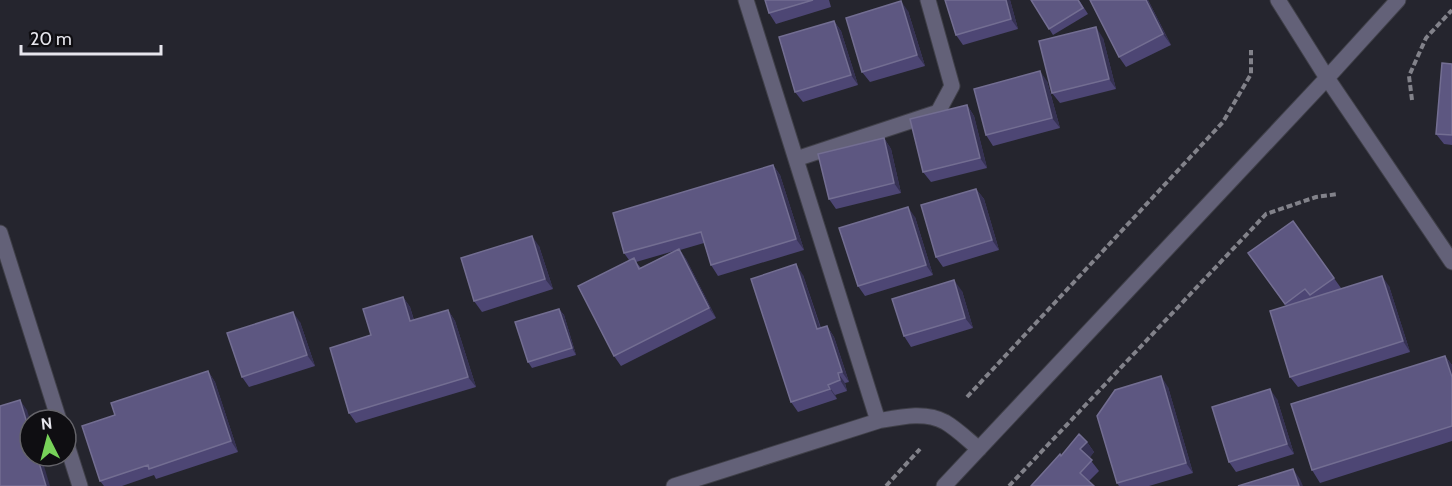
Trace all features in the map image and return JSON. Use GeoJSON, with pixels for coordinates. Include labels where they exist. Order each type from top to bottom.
{"type":"FeatureCollection","features":[{"type":"Feature","properties":{"kind":"street"},"geometry":{"type":"LineString","coordinates":[[746,0],[879,421]]}},
{"type":"Feature","properties":{"kind":"street"},"geometry":{"type":"LineString","coordinates":[[796,159],[938,112],[952,86],[928,0]]}},
{"type":"Feature","properties":{"kind":"street"},"geometry":{"type":"LineString","coordinates":[[1278,0],[1327,78],[1452,262]]}},
{"type":"Feature","properties":{"kind":"street"},"geometry":{"type":"LineString","coordinates":[[944,486],[1398,0]]}},
{"type":"Feature","properties":{"kind":"street"},"geometry":{"type":"LineString","coordinates":[[0,233],[3,255],[55,408]]}},
{"type":"Feature","properties":{"kind":"street"},"geometry":{"type":"LineString","coordinates":[[674,486],[879,421],[908,416],[929,416],[944,422],[979,449]]}},
{"type":"Feature","properties":{"kind":"street"},"geometry":{"type":"LineString","coordinates":[[74,468],[80,486]]}},
{"type":"Feature","properties":{"kind":"path"},"geometry":{"type":"LineString","coordinates":[[1412,100],[1409,75],[1426,38],[1452,10]]}},
{"type":"Feature","properties":{"kind":"path"},"geometry":{"type":"LineString","coordinates":[[972,392],[1223,122],[1251,74],[1251,50]]}},
{"type":"Feature","properties":{"kind":"path"},"geometry":{"type":"LineString","coordinates":[[1010,486],[1266,214],[1316,197],[1338,194]]}},
{"type":"Feature","properties":{"kind":"path"},"geometry":{"type":"LineString","coordinates":[[886,486],[925,443]]}},
{"type":"Feature","properties":{"kind":"building"},"geometry":{"type":"Polygon","coordinates":[[[765,0],[813,0],[769,13],[765,0]]]}},
{"type":"Feature","properties":{"kind":"building"},"geometry":{"type":"Polygon","coordinates":[[[945,0],[1006,0],[1011,19],[956,35],[945,0]]]}},
{"type":"Feature","properties":{"kind":"building"},"geometry":{"type":"Polygon","coordinates":[[[1031,0],[1078,0],[1083,8],[1049,29],[1031,0]]]}},
{"type":"Feature","properties":{"kind":"building"},"geometry":{"type":"Polygon","coordinates":[[[1090,0],[1146,0],[1163,34],[1119,57],[1090,0]]]}},
{"type":"Feature","properties":{"kind":"building"},"geometry":{"type":"Polygon","coordinates":[[[901,1],[917,55],[862,72],[846,18],[901,1]]]}},
{"type":"Feature","properties":{"kind":"building"},"geometry":{"type":"Polygon","coordinates":[[[834,21],[851,75],[795,92],[779,37],[834,21]]]}},
{"type":"Feature","properties":{"kind":"building"},"geometry":{"type":"Polygon","coordinates":[[[1096,27],[1109,79],[1052,93],[1039,41],[1096,27]]]}},
{"type":"Feature","properties":{"kind":"building"},"geometry":{"type":"Polygon","coordinates":[[[1442,63],[1452,64],[1452,135],[1436,134],[1442,63]]]}},
{"type":"Feature","properties":{"kind":"building"},"geometry":{"type":"Polygon","coordinates":[[[1040,71],[1052,118],[986,135],[974,89],[1040,71]]]}},
{"type":"Feature","properties":{"kind":"building"},"geometry":{"type":"Polygon","coordinates":[[[967,105],[980,158],[923,172],[910,119],[967,105]]]}},
{"type":"Feature","properties":{"kind":"building"},"geometry":{"type":"Polygon","coordinates":[[[884,138],[894,183],[829,199],[818,154],[884,138]]]}},
{"type":"Feature","properties":{"kind":"building"},"geometry":{"type":"Polygon","coordinates":[[[773,165],[796,239],[711,265],[701,232],[624,253],[613,213],[773,165]]]}},
{"type":"Feature","properties":{"kind":"building"},"geometry":{"type":"Polygon","coordinates":[[[976,189],[992,240],[936,257],[921,205],[976,189]]]}},
{"type":"Feature","properties":{"kind":"building"},"geometry":{"type":"Polygon","coordinates":[[[908,207],[926,265],[858,286],[839,228],[908,207]]]}},
{"type":"Feature","properties":{"kind":"building"},"geometry":{"type":"Polygon","coordinates":[[[1293,221],[1334,278],[1310,295],[1305,289],[1285,304],[1248,253],[1293,221]]]}},
{"type":"Feature","properties":{"kind":"building"},"geometry":{"type":"Polygon","coordinates":[[[532,236],[545,279],[474,301],[461,258],[532,236]]]}},
{"type":"Feature","properties":{"kind":"building"},"geometry":{"type":"Polygon","coordinates":[[[679,249],[709,308],[614,356],[578,286],[634,258],[639,269],[679,249]]]}},
{"type":"Feature","properties":{"kind":"building"},"geometry":{"type":"Polygon","coordinates":[[[796,264],[817,329],[827,326],[842,372],[838,373],[840,380],[828,385],[830,389],[791,402],[751,279],[796,264]]]}},
{"type":"Feature","properties":{"kind":"building"},"geometry":{"type":"Polygon","coordinates":[[[1382,276],[1403,341],[1290,377],[1270,311],[1382,276]]]}},
{"type":"Feature","properties":{"kind":"building"},"geometry":{"type":"Polygon","coordinates":[[[954,280],[965,318],[904,336],[892,299],[954,280]]]}},
{"type":"Feature","properties":{"kind":"building"},"geometry":{"type":"Polygon","coordinates":[[[403,297],[410,321],[448,310],[468,377],[349,413],[330,348],[371,335],[363,309],[403,297]]]}},
{"type":"Feature","properties":{"kind":"building"},"geometry":{"type":"Polygon","coordinates":[[[559,309],[572,348],[528,362],[515,322],[559,309]]]}},
{"type":"Feature","properties":{"kind":"building"},"geometry":{"type":"Polygon","coordinates":[[[293,312],[307,355],[242,377],[227,333],[293,312]]]}},
{"type":"Feature","properties":{"kind":"building"},"geometry":{"type":"Polygon","coordinates":[[[1445,356],[1452,377],[1452,426],[1312,470],[1291,404],[1445,356]]]}},
{"type":"Feature","properties":{"kind":"building"},"geometry":{"type":"Polygon","coordinates":[[[208,371],[231,441],[149,469],[148,465],[100,481],[82,426],[115,415],[111,403],[208,371]]]}},
{"type":"Feature","properties":{"kind":"building"},"geometry":{"type":"Polygon","coordinates":[[[1161,376],[1186,463],[1117,483],[1097,416],[1115,390],[1161,376]]]}},
{"type":"Feature","properties":{"kind":"building"},"geometry":{"type":"Polygon","coordinates":[[[1270,389],[1287,444],[1229,462],[1212,407],[1270,389]]]}},
{"type":"Feature","properties":{"kind":"building"},"geometry":{"type":"Polygon","coordinates":[[[20,400],[22,408],[18,408],[18,468],[41,468],[46,486],[0,486],[0,406],[20,400]]]}},
{"type":"Feature","properties":{"kind":"building"},"geometry":{"type":"Polygon","coordinates":[[[1079,434],[1087,442],[1080,449],[1092,460],[1080,473],[1094,486],[1031,486],[1060,454],[1061,456],[1079,434]]]}},
{"type":"Feature","properties":{"kind":"building"},"geometry":{"type":"Polygon","coordinates":[[[1293,469],[1299,486],[1238,486],[1293,469]]]}}]}
